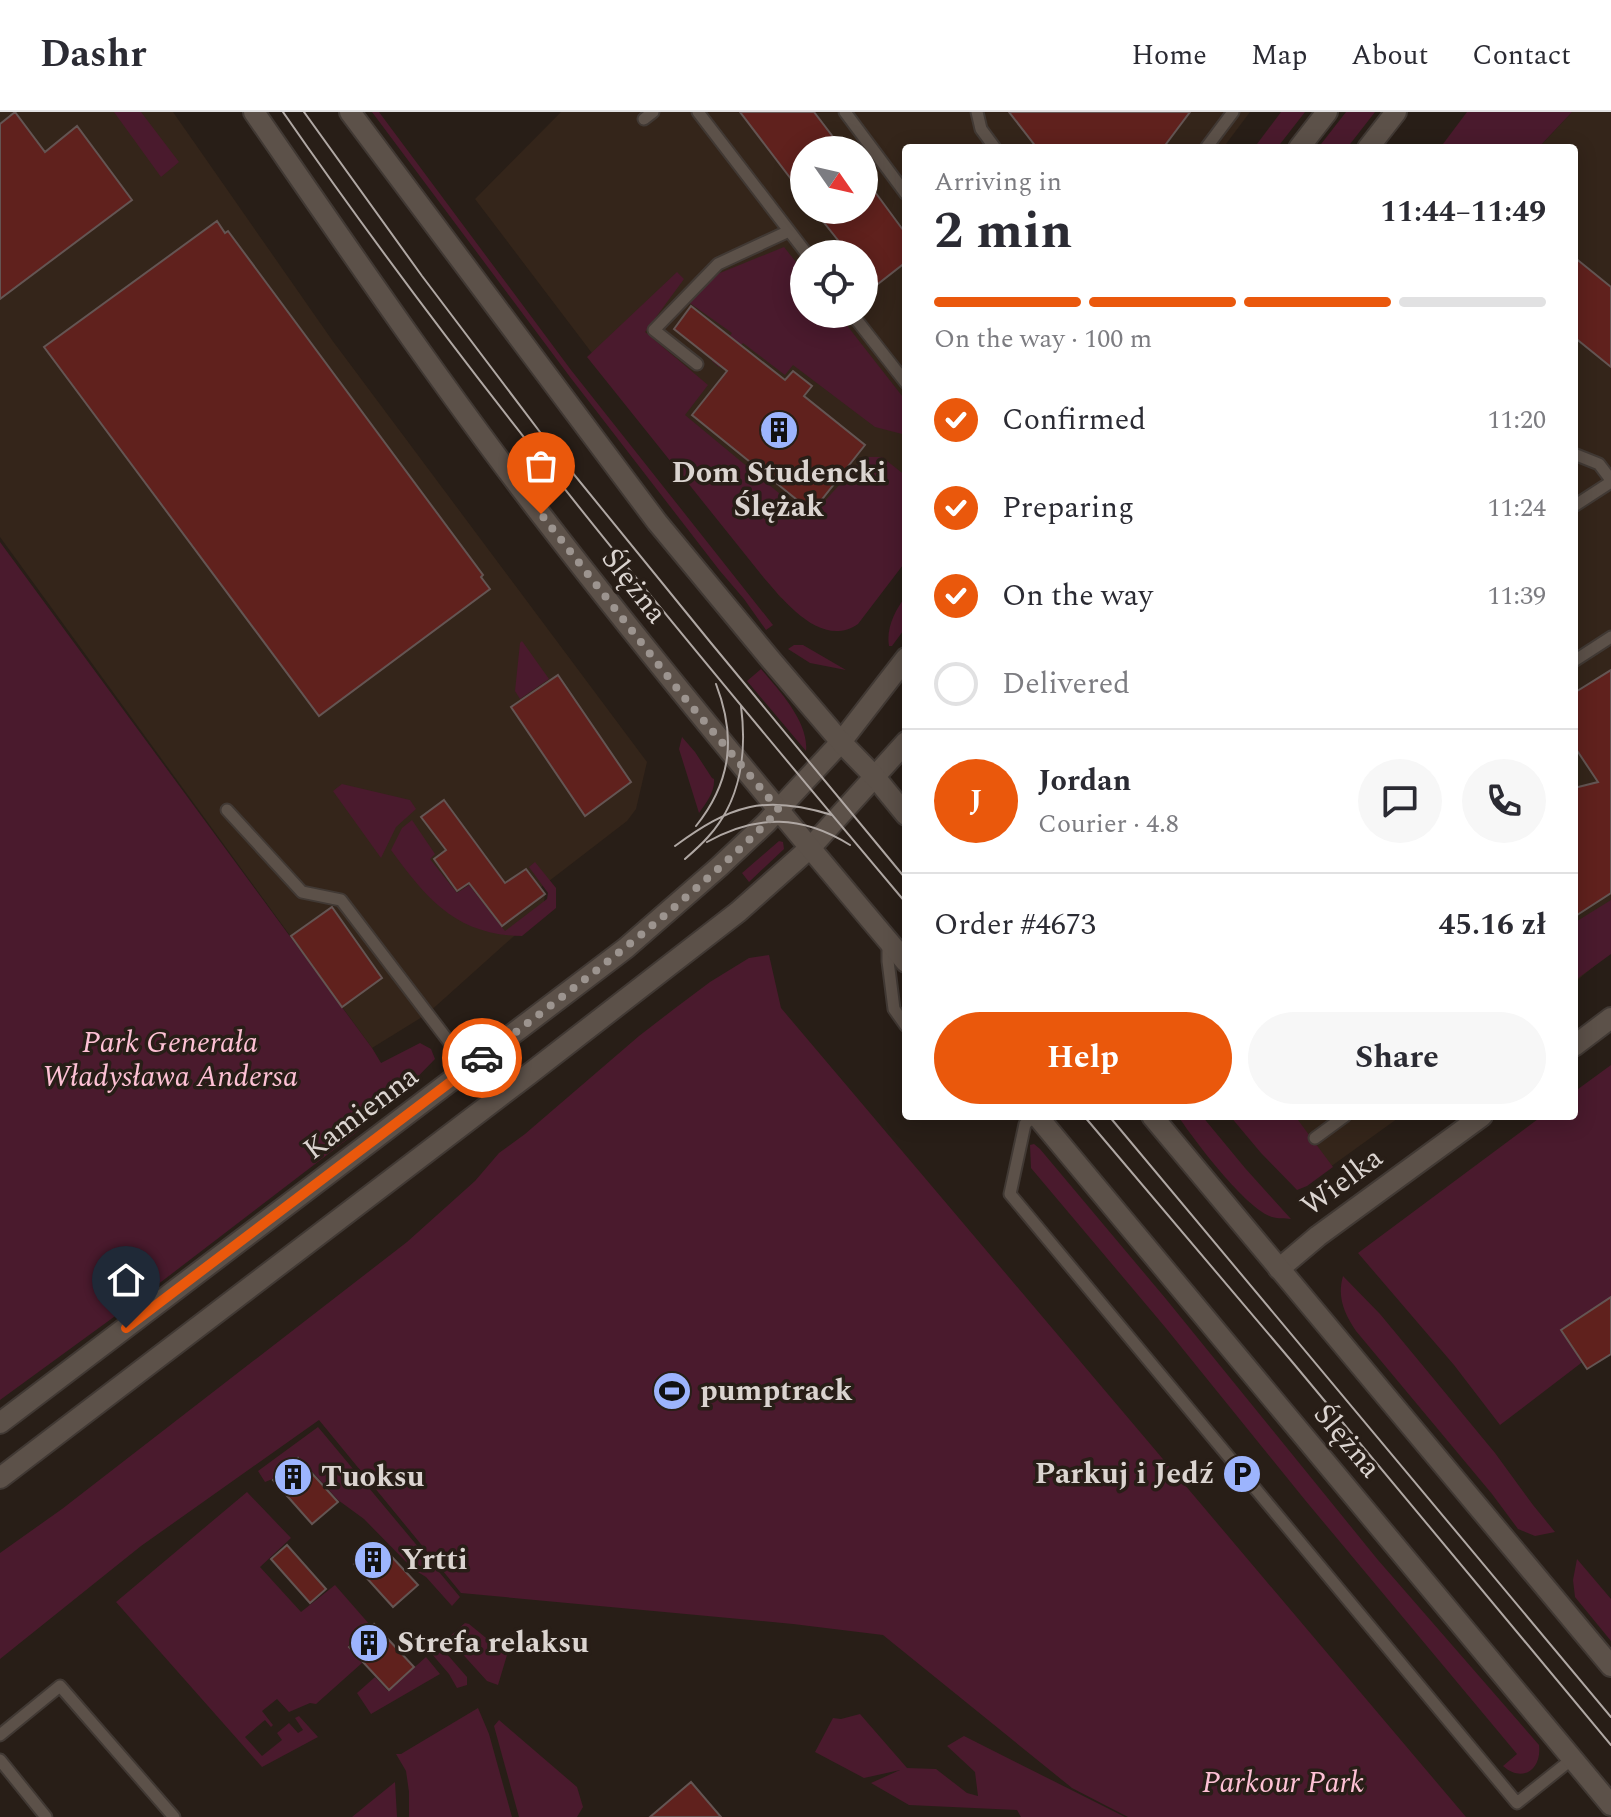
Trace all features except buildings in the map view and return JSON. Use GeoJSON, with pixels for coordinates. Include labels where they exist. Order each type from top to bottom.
{"type":"FeatureCollection","features":[{"type":"Feature","properties":{"kind":"main road","name":"Ślężna"},"geometry":{"type":"LineString","coordinates":[[254,112],[396,316],[541,514],[683,696],[902,957]]}},
{"type":"Feature","properties":{"kind":"main road","name":"Ślężna"},"geometry":{"type":"LineString","coordinates":[[350,112],[657,522],[902,810]]}},
{"type":"Feature","properties":{"kind":"main road"},"geometry":{"type":"LineString","coordinates":[[1302,144],[1327,112]]}},
{"type":"Feature","properties":{"kind":"main road"},"geometry":{"type":"LineString","coordinates":[[1371,144],[1396,112]]}},
{"type":"Feature","properties":{"kind":"main road","name":"Kamienna"},"geometry":{"type":"LineString","coordinates":[[0,1423],[626,948],[779,810],[841,742],[902,663]]}},
{"type":"Feature","properties":{"kind":"main road"},"geometry":{"type":"LineString","coordinates":[[0,1478],[748,904],[811,847],[902,747]]}},
{"type":"Feature","properties":{"kind":"main road"},"geometry":{"type":"LineString","coordinates":[[1578,1043],[1611,1018]]}},
{"type":"Feature","properties":{"kind":"main road","name":"Ślężna"},"geometry":{"type":"LineString","coordinates":[[1039,1120],[1611,1805]]}},
{"type":"Feature","properties":{"kind":"main road","name":"Ślężna"},"geometry":{"type":"LineString","coordinates":[[1155,1120],[1611,1666]]}},
{"type":"Feature","properties":{"kind":"main road","name":"Wielka"},"geometry":{"type":"LineString","coordinates":[[1279,1269],[1318,1236],[1477,1120]]}},
{"type":"Feature","properties":{"kind":"lane"},"geometry":{"type":"LineString","coordinates":[[698,112],[796,240]]}},
{"type":"Feature","properties":{"kind":"lane"},"geometry":{"type":"LineString","coordinates":[[845,112],[902,189]]}},
{"type":"Feature","properties":{"kind":"lane"},"geometry":{"type":"LineString","coordinates":[[977,112],[981,129],[992,144]]}},
{"type":"Feature","properties":{"kind":"lane"},"geometry":{"type":"LineString","coordinates":[[1209,144],[1233,112]]}},
{"type":"Feature","properties":{"kind":"lane"},"geometry":{"type":"LineString","coordinates":[[697,364],[654,330],[718,264],[789,231]]}},
{"type":"Feature","properties":{"kind":"lane"},"geometry":{"type":"LineString","coordinates":[[863,328],[902,378]]}},
{"type":"Feature","properties":{"kind":"lane"},"geometry":{"type":"LineString","coordinates":[[1578,456],[1599,464],[1611,481],[1578,503]]}},
{"type":"Feature","properties":{"kind":"lane"},"geometry":{"type":"LineString","coordinates":[[1578,658],[1611,637]]}},
{"type":"Feature","properties":{"kind":"lane"},"geometry":{"type":"LineString","coordinates":[[227,810],[302,892],[341,900],[469,1068]]}},
{"type":"Feature","properties":{"kind":"lane"},"geometry":{"type":"LineString","coordinates":[[888,941],[894,1009],[902,1020]]}},
{"type":"Feature","properties":{"kind":"lane"},"geometry":{"type":"LineString","coordinates":[[1030,1120],[1025,1124],[1010,1194],[1517,1803],[1572,1759]]}},
{"type":"Feature","properties":{"kind":"lane"},"geometry":{"type":"LineString","coordinates":[[1315,1138],[1340,1120]]}},
{"type":"Feature","properties":{"kind":"lane"},"geometry":{"type":"LineString","coordinates":[[0,1735],[60,1686],[174,1817]]}},
{"type":"Feature","properties":{"kind":"lane"},"geometry":{"type":"LineString","coordinates":[[0,1760],[46,1817]]}},
{"type":"Feature","properties":{"kind":"shaded area"},"geometry":{"type":"Polygon","coordinates":[[[0,112],[173,112],[332,340],[647,762],[636,809],[627,821],[540,888],[545,894],[543,910],[427,1014],[372,1048],[0,537],[0,112]]]}},
{"type":"Feature","properties":{"kind":"shaded area"},"geometry":{"type":"Polygon","coordinates":[[[561,112],[1250,112],[1226,144],[902,144],[902,561],[812,621],[780,597],[475,199],[561,112]]]}},
{"type":"Feature","properties":{"kind":"shaded area"},"geometry":{"type":"Polygon","coordinates":[[[1572,112],[1611,112],[1611,952],[1578,980],[1578,144],[1542,144],[1572,112]]]}},
{"type":"Feature","properties":{"kind":"shaded area"},"geometry":{"type":"Polygon","coordinates":[[[1257,1120],[1395,1120],[1308,1183],[1257,1120]]]}},
{"type":"Feature","properties":{"kind":"green space"},"geometry":{"type":"Polygon","coordinates":[[[114,112],[141,112],[179,162],[161,177],[114,112]]]}},
{"type":"Feature","properties":{"kind":"green space"},"geometry":{"type":"Polygon","coordinates":[[[372,112],[379,112],[571,370],[773,625],[766,630],[570,377],[372,112]]]}},
{"type":"Feature","properties":{"kind":"green space"},"geometry":{"type":"Polygon","coordinates":[[[1281,112],[1305,112],[1280,144],[1257,144],[1281,112]]]}},
{"type":"Feature","properties":{"kind":"green space"},"geometry":{"type":"Polygon","coordinates":[[[1346,112],[1375,112],[1350,144],[1321,144],[1346,112]]]}},
{"type":"Feature","properties":{"kind":"green space"},"geometry":{"type":"Polygon","coordinates":[[[1467,112],[1572,112],[1542,144],[1443,144],[1467,112]]]}},
{"type":"Feature","properties":{"kind":"green space"},"geometry":{"type":"Polygon","coordinates":[[[784,247],[790,254],[790,328],[849,328],[902,396],[902,434],[875,427],[793,365],[785,375],[743,343],[719,367],[712,361],[732,333],[687,301],[715,275],[784,247]]]}},
{"type":"Feature","properties":{"kind":"green space"},"geometry":{"type":"Polygon","coordinates":[[[677,272],[684,279],[645,332],[708,385],[685,415],[809,518],[865,457],[882,457],[902,473],[902,566],[858,624],[831,631],[818,627],[793,610],[587,357],[677,272]]]}},
{"type":"Feature","properties":{"kind":"green space","name":"Park Generała Władysława Andersa"},"geometry":{"type":"Polygon","coordinates":[[[0,542],[381,1063],[420,1043],[431,1049],[435,1059],[396,1099],[353,1135],[144,1295],[0,1400],[0,542]]]}},
{"type":"Feature","properties":{"kind":"green space"},"geometry":{"type":"Polygon","coordinates":[[[902,602],[902,632],[889,646],[892,620],[902,602]]]}},
{"type":"Feature","properties":{"kind":"green space"},"geometry":{"type":"Polygon","coordinates":[[[522,641],[549,679],[520,699],[515,691],[522,641]]]}},
{"type":"Feature","properties":{"kind":"green space"},"geometry":{"type":"Polygon","coordinates":[[[803,645],[846,670],[810,663],[788,649],[803,645]]]}},
{"type":"Feature","properties":{"kind":"green space"},"geometry":{"type":"Polygon","coordinates":[[[761,669],[798,718],[806,740],[806,751],[747,681],[761,669]]]}},
{"type":"Feature","properties":{"kind":"green space"},"geometry":{"type":"Polygon","coordinates":[[[682,737],[714,779],[712,793],[699,813],[679,749],[682,737]]]}},
{"type":"Feature","properties":{"kind":"green space"},"geometry":{"type":"Polygon","coordinates":[[[342,784],[410,800],[416,809],[396,827],[381,858],[333,791],[342,784]]]}},
{"type":"Feature","properties":{"kind":"green space"},"geometry":{"type":"Polygon","coordinates":[[[412,820],[435,854],[430,859],[457,893],[469,885],[505,931],[547,899],[548,893],[529,867],[535,862],[556,888],[556,908],[522,936],[499,934],[461,921],[445,911],[417,884],[391,850],[402,828],[412,820]]]}},
{"type":"Feature","properties":{"kind":"green space"},"geometry":{"type":"Polygon","coordinates":[[[779,841],[783,842],[784,849],[749,882],[742,873],[779,841]]]}},
{"type":"Feature","properties":{"kind":"green space"},"geometry":{"type":"Polygon","coordinates":[[[1611,900],[1611,954],[1578,978],[1578,921],[1611,900]]]}},
{"type":"Feature","properties":{"kind":"green space","name":"Parkour Park"},"geometry":{"type":"Polygon","coordinates":[[[769,955],[781,1008],[1466,1817],[1128,1817],[1072,1788],[883,1635],[461,1593],[319,1420],[141,1546],[0,1659],[0,1553],[62,1509],[407,1242],[475,1181],[499,1153],[639,1036],[710,982],[749,958],[769,955]]]}},
{"type":"Feature","properties":{"kind":"green space"},"geometry":{"type":"Polygon","coordinates":[[[1611,1065],[1611,1344],[1589,1357],[1500,1425],[1454,1365],[1358,1253],[1537,1120],[1578,1120],[1578,1089],[1611,1065]]]}},
{"type":"Feature","properties":{"kind":"green space"},"geometry":{"type":"Polygon","coordinates":[[[1181,1120],[1205,1120],[1291,1219],[1272,1217],[1261,1211],[1221,1172],[1181,1120]]]}},
{"type":"Feature","properties":{"kind":"green space"},"geometry":{"type":"Polygon","coordinates":[[[1233,1120],[1298,1120],[1333,1167],[1297,1190],[1233,1120]]]}},
{"type":"Feature","properties":{"kind":"green space"},"geometry":{"type":"Polygon","coordinates":[[[1034,1144],[1166,1299],[1378,1560],[1539,1745],[1537,1761],[1529,1771],[1517,1773],[1503,1766],[1517,1754],[1031,1168],[1030,1145],[1034,1144]]]}},
{"type":"Feature","properties":{"kind":"green space"},"geometry":{"type":"Polygon","coordinates":[[[1343,1276],[1414,1355],[1555,1532],[1535,1536],[1518,1529],[1356,1331],[1343,1305],[1343,1276]]]}},
{"type":"Feature","properties":{"kind":"green space"},"geometry":{"type":"Polygon","coordinates":[[[318,1427],[460,1597],[452,1606],[364,1519],[338,1500],[299,1457],[275,1478],[265,1482],[258,1471],[318,1427]]]}},
{"type":"Feature","properties":{"kind":"green space"},"geometry":{"type":"Polygon","coordinates":[[[247,1492],[291,1538],[260,1567],[301,1612],[335,1585],[370,1625],[348,1646],[362,1663],[316,1704],[310,1703],[289,1712],[277,1699],[262,1711],[273,1725],[271,1727],[265,1720],[245,1737],[262,1756],[282,1740],[277,1733],[289,1723],[298,1733],[303,1730],[295,1718],[299,1716],[318,1737],[262,1767],[116,1602],[247,1492]]]}},
{"type":"Feature","properties":{"kind":"green space"},"geometry":{"type":"Polygon","coordinates":[[[1577,1559],[1611,1599],[1611,1641],[1575,1597],[1573,1580],[1577,1559]]]}},
{"type":"Feature","properties":{"kind":"green space"},"geometry":{"type":"Polygon","coordinates":[[[465,1623],[507,1655],[498,1685],[487,1681],[448,1638],[465,1623]]]}},
{"type":"Feature","properties":{"kind":"green space"},"geometry":{"type":"Polygon","coordinates":[[[439,1645],[467,1677],[467,1685],[457,1688],[431,1653],[439,1645]]]}},
{"type":"Feature","properties":{"kind":"green space"},"geometry":{"type":"Polygon","coordinates":[[[426,1657],[440,1674],[371,1714],[357,1693],[375,1677],[388,1691],[426,1657]]]}},
{"type":"Feature","properties":{"kind":"green space"},"geometry":{"type":"Polygon","coordinates":[[[478,1708],[489,1734],[512,1817],[409,1817],[406,1771],[396,1754],[401,1754],[478,1708]]]}},
{"type":"Feature","properties":{"kind":"green space"},"geometry":{"type":"Polygon","coordinates":[[[860,1714],[907,1768],[936,1769],[967,1793],[978,1796],[975,1772],[947,1746],[964,1736],[1125,1817],[1021,1817],[1017,1810],[909,1805],[871,1783],[900,1770],[864,1778],[815,1752],[833,1718],[860,1714]]]}},
{"type":"Feature","properties":{"kind":"green space"},"geometry":{"type":"Polygon","coordinates":[[[499,1720],[577,1787],[583,1807],[577,1817],[519,1817],[494,1726],[499,1720]]]}},
{"type":"Feature","properties":{"kind":"green space"},"geometry":{"type":"Polygon","coordinates":[[[395,1782],[397,1817],[352,1817],[395,1782]]]}},
{"type":"Feature","properties":{"kind":"tram line"},"geometry":{"type":"LineString","coordinates":[[283,112],[507,416],[664,613],[902,898]]}},
{"type":"Feature","properties":{"kind":"tram line"},"geometry":{"type":"LineString","coordinates":[[304,112],[422,276],[546,440],[902,874]]}},
{"type":"Feature","properties":{"kind":"tram line"},"geometry":{"type":"LineString","coordinates":[[696,826],[717,792],[727,758],[726,722],[716,684]]}},
{"type":"Feature","properties":{"kind":"tram line"},"geometry":{"type":"LineString","coordinates":[[685,859],[719,823],[735,792],[742,758],[741,706]]}},
{"type":"Feature","properties":{"kind":"tram line"},"geometry":{"type":"LineString","coordinates":[[675,846],[714,821],[749,807],[787,805],[832,815]]}},
{"type":"Feature","properties":{"kind":"tram line"},"geometry":{"type":"LineString","coordinates":[[707,842],[744,826],[779,822],[814,828],[850,845]]}},
{"type":"Feature","properties":{"kind":"tram line"},"geometry":{"type":"LineString","coordinates":[[1087,1120],[1611,1745]]}},
{"type":"Feature","properties":{"kind":"tram line"},"geometry":{"type":"LineString","coordinates":[[1112,1120],[1611,1717]]}},
{"type":"Feature","properties":{"kind":"way so far"},"geometry":{"type":"LineString","coordinates":[[482,1058],[626,948],[779,810],[683,696],[541,514]]}},
{"type":"Feature","properties":{"kind":"place","name":"Dom Studencki Ślężak"},"geometry":{"type":"Point","coordinates":[779,430]}},
{"type":"Feature","properties":{"kind":"place","name":"pumptrack"},"geometry":{"type":"Point","coordinates":[672,1391]}},
{"type":"Feature","properties":{"kind":"place","name":"Parkuj i Jedź"},"geometry":{"type":"Point","coordinates":[1242,1474]}},
{"type":"Feature","properties":{"kind":"place","name":"Tuoksu"},"geometry":{"type":"Point","coordinates":[293,1477]}},
{"type":"Feature","properties":{"kind":"place","name":"Yrtti"},"geometry":{"type":"Point","coordinates":[373,1560]}},
{"type":"Feature","properties":{"kind":"place","name":"Strefa relaksu"},"geometry":{"type":"Point","coordinates":[369,1643]}},
{"type":"Feature","properties":{"kind":"route"},"geometry":{"type":"LineString","coordinates":[[126,1328],[482,1058]]}}]}
